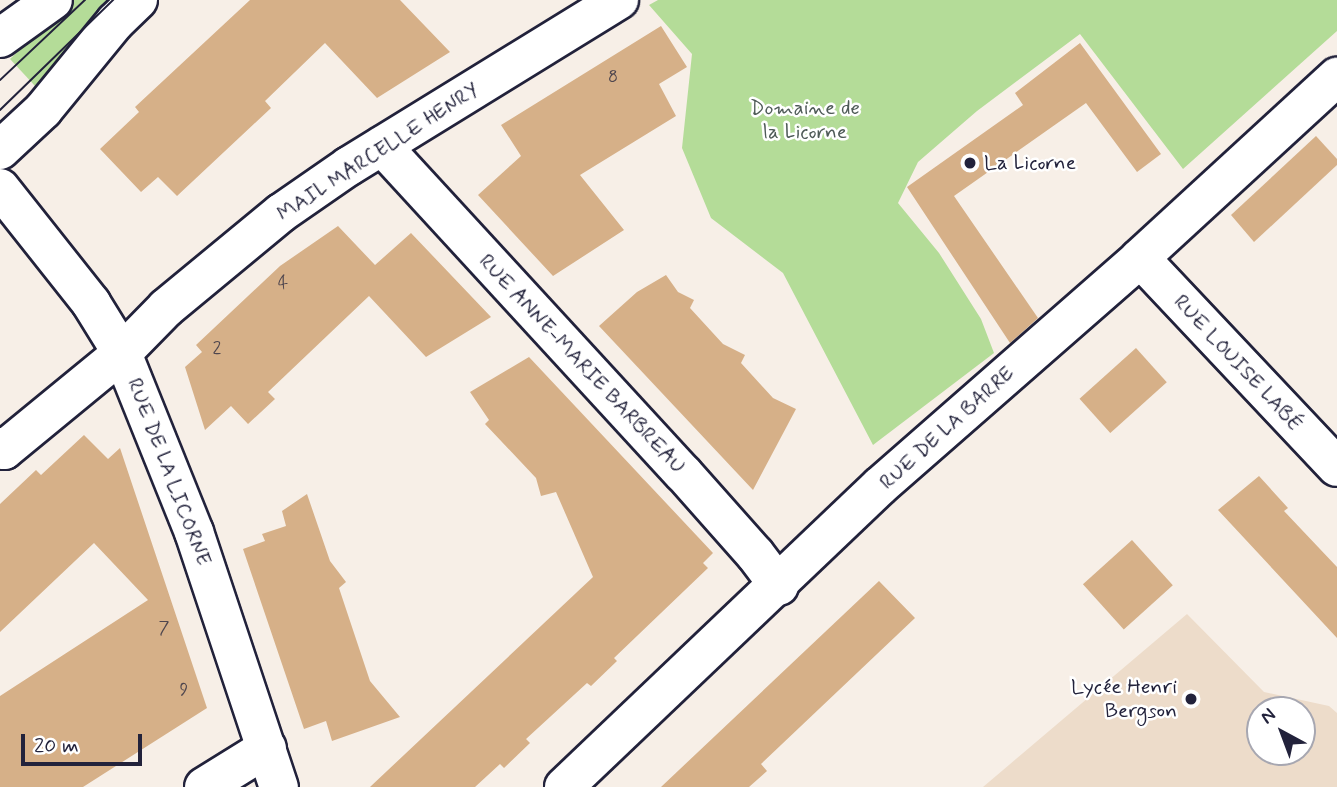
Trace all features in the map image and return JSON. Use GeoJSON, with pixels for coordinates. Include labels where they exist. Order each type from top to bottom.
{"type":"FeatureCollection","features":[{"type":"Feature","properties":{"kind":"street"},"geometry":{"type":"LineString","coordinates":[[0,38],[52,0]]}},
{"type":"Feature","properties":{"kind":"street"},"geometry":{"type":"LineString","coordinates":[[0,150],[43,110],[115,22],[138,0]]}},
{"type":"Feature","properties":{"kind":"street","name":"MAIL MARCELLE HENRY"},"geometry":{"type":"LineString","coordinates":[[0,447],[4,450],[122,353],[166,308],[281,213],[382,146],[619,0]]}},
{"type":"Feature","properties":{"kind":"street","name":"RUE DE LA BARRE"},"geometry":{"type":"LineString","coordinates":[[564,787],[779,586],[880,486],[1140,258],[1337,77]]}},
{"type":"Feature","properties":{"kind":"street","name":"RUE ANNE-MARIE BARBREAU"},"geometry":{"type":"LineString","coordinates":[[382,146],[683,473],[755,554],[779,586]]}},
{"type":"Feature","properties":{"kind":"street","name":"RUE DE LA LICORNE"},"geometry":{"type":"LineString","coordinates":[[0,188],[91,303],[122,353],[194,532],[279,787]]}},
{"type":"Feature","properties":{"kind":"street","name":"RUE LOUISE LABÉ"},"geometry":{"type":"LineString","coordinates":[[1140,258],[1337,467]]}},
{"type":"Feature","properties":{"kind":"street"},"geometry":{"type":"LineString","coordinates":[[204,787],[267,748]]}},
{"type":"Feature","properties":{"kind":"shaded area","name":"Lycée Henri Bergson"},"geometry":{"type":"Polygon","coordinates":[[[1187,614],[1264,692],[1283,696],[1246,696],[1246,766],[1316,766],[1316,703],[1329,706],[1337,713],[1337,787],[983,787],[1187,614]]]}},
{"type":"Feature","properties":{"kind":"green space"},"geometry":{"type":"Polygon","coordinates":[[[72,0],[125,0],[35,86],[10,59],[72,0]]]}},
{"type":"Feature","properties":{"kind":"green space","name":"Domaine de la Licorne"},"geometry":{"type":"Polygon","coordinates":[[[658,0],[1337,0],[1337,31],[1183,169],[1080,34],[977,111],[918,162],[898,203],[939,253],[981,319],[994,353],[873,445],[783,273],[711,218],[682,148],[692,54],[649,5],[658,0]]]}},
{"type":"Feature","properties":{"kind":"building"},"geometry":{"type":"Polygon","coordinates":[[[250,0],[400,0],[450,52],[377,98],[325,43],[265,101],[271,108],[177,196],[158,177],[141,192],[100,149],[139,112],[135,107],[250,0]]]}},
{"type":"Feature","properties":{"kind":"building"},"geometry":{"type":"Polygon","coordinates":[[[661,26],[687,67],[659,84],[676,116],[580,175],[624,230],[553,276],[478,195],[521,156],[501,125],[661,26]]]}},
{"type":"Feature","properties":{"kind":"building","name":"La Licorne"},"geometry":{"type":"Polygon","coordinates":[[[1080,43],[1161,154],[1137,172],[1086,103],[954,196],[1038,318],[1010,343],[907,187],[1023,105],[1015,93],[1080,43]]]}},
{"type":"Feature","properties":{"kind":"building"},"geometry":{"type":"Polygon","coordinates":[[[1316,136],[1337,159],[1337,165],[1254,242],[1231,215],[1316,136]]]}},
{"type":"Feature","properties":{"kind":"building"},"geometry":{"type":"Polygon","coordinates":[[[338,226],[375,265],[411,233],[491,317],[426,357],[369,296],[268,392],[275,399],[248,424],[231,406],[205,430],[185,367],[202,352],[196,345],[280,266],[338,226]]]}},
{"type":"Feature","properties":{"kind":"building"},"geometry":{"type":"Polygon","coordinates":[[[666,275],[678,292],[694,300],[690,308],[723,344],[745,355],[741,363],[773,398],[796,409],[753,490],[599,326],[637,292],[666,275]]]}},
{"type":"Feature","properties":{"kind":"building"},"geometry":{"type":"Polygon","coordinates":[[[1136,348],[1167,382],[1110,433],[1080,399],[1136,348]]]}},
{"type":"Feature","properties":{"kind":"building"},"geometry":{"type":"Polygon","coordinates":[[[529,357],[713,553],[703,563],[708,568],[614,658],[617,661],[591,686],[587,683],[526,739],[530,743],[504,768],[500,764],[475,787],[370,787],[593,577],[556,492],[541,496],[536,478],[485,424],[489,420],[470,392],[529,357]]]}},
{"type":"Feature","properties":{"kind":"building"},"geometry":{"type":"Polygon","coordinates":[[[84,435],[108,459],[120,448],[207,708],[83,787],[0,787],[0,696],[148,600],[94,543],[0,632],[0,504],[36,470],[41,475],[84,435]]]}},
{"type":"Feature","properties":{"kind":"building"},"geometry":{"type":"Polygon","coordinates":[[[1259,476],[1288,508],[1284,511],[1337,567],[1337,638],[1218,510],[1259,476]]]}},
{"type":"Feature","properties":{"kind":"building"},"geometry":{"type":"Polygon","coordinates":[[[307,494],[330,561],[346,582],[339,588],[370,681],[400,717],[332,741],[326,721],[304,729],[243,549],[265,541],[262,534],[286,526],[282,511],[307,494]]]}},
{"type":"Feature","properties":{"kind":"building"},"geometry":{"type":"Polygon","coordinates":[[[1132,540],[1173,585],[1124,629],[1083,584],[1132,540]]]}},
{"type":"Feature","properties":{"kind":"building"},"geometry":{"type":"Polygon","coordinates":[[[879,581],[915,618],[761,764],[767,771],[749,787],[661,787],[879,581]]]}},
{"type":"Feature","properties":{"kind":"tram line"},"geometry":{"type":"LineString","coordinates":[[0,80],[85,0]]}},
{"type":"Feature","properties":{"kind":"tram line"},"geometry":{"type":"LineString","coordinates":[[0,110],[113,0]]}},
{"type":"Feature","properties":{"kind":"place","name":"La Licorne"},"geometry":{"type":"Point","coordinates":[970,163]}},
{"type":"Feature","properties":{"kind":"place","name":"Lycée Henri Bergson"},"geometry":{"type":"Point","coordinates":[1191,699]}}]}
